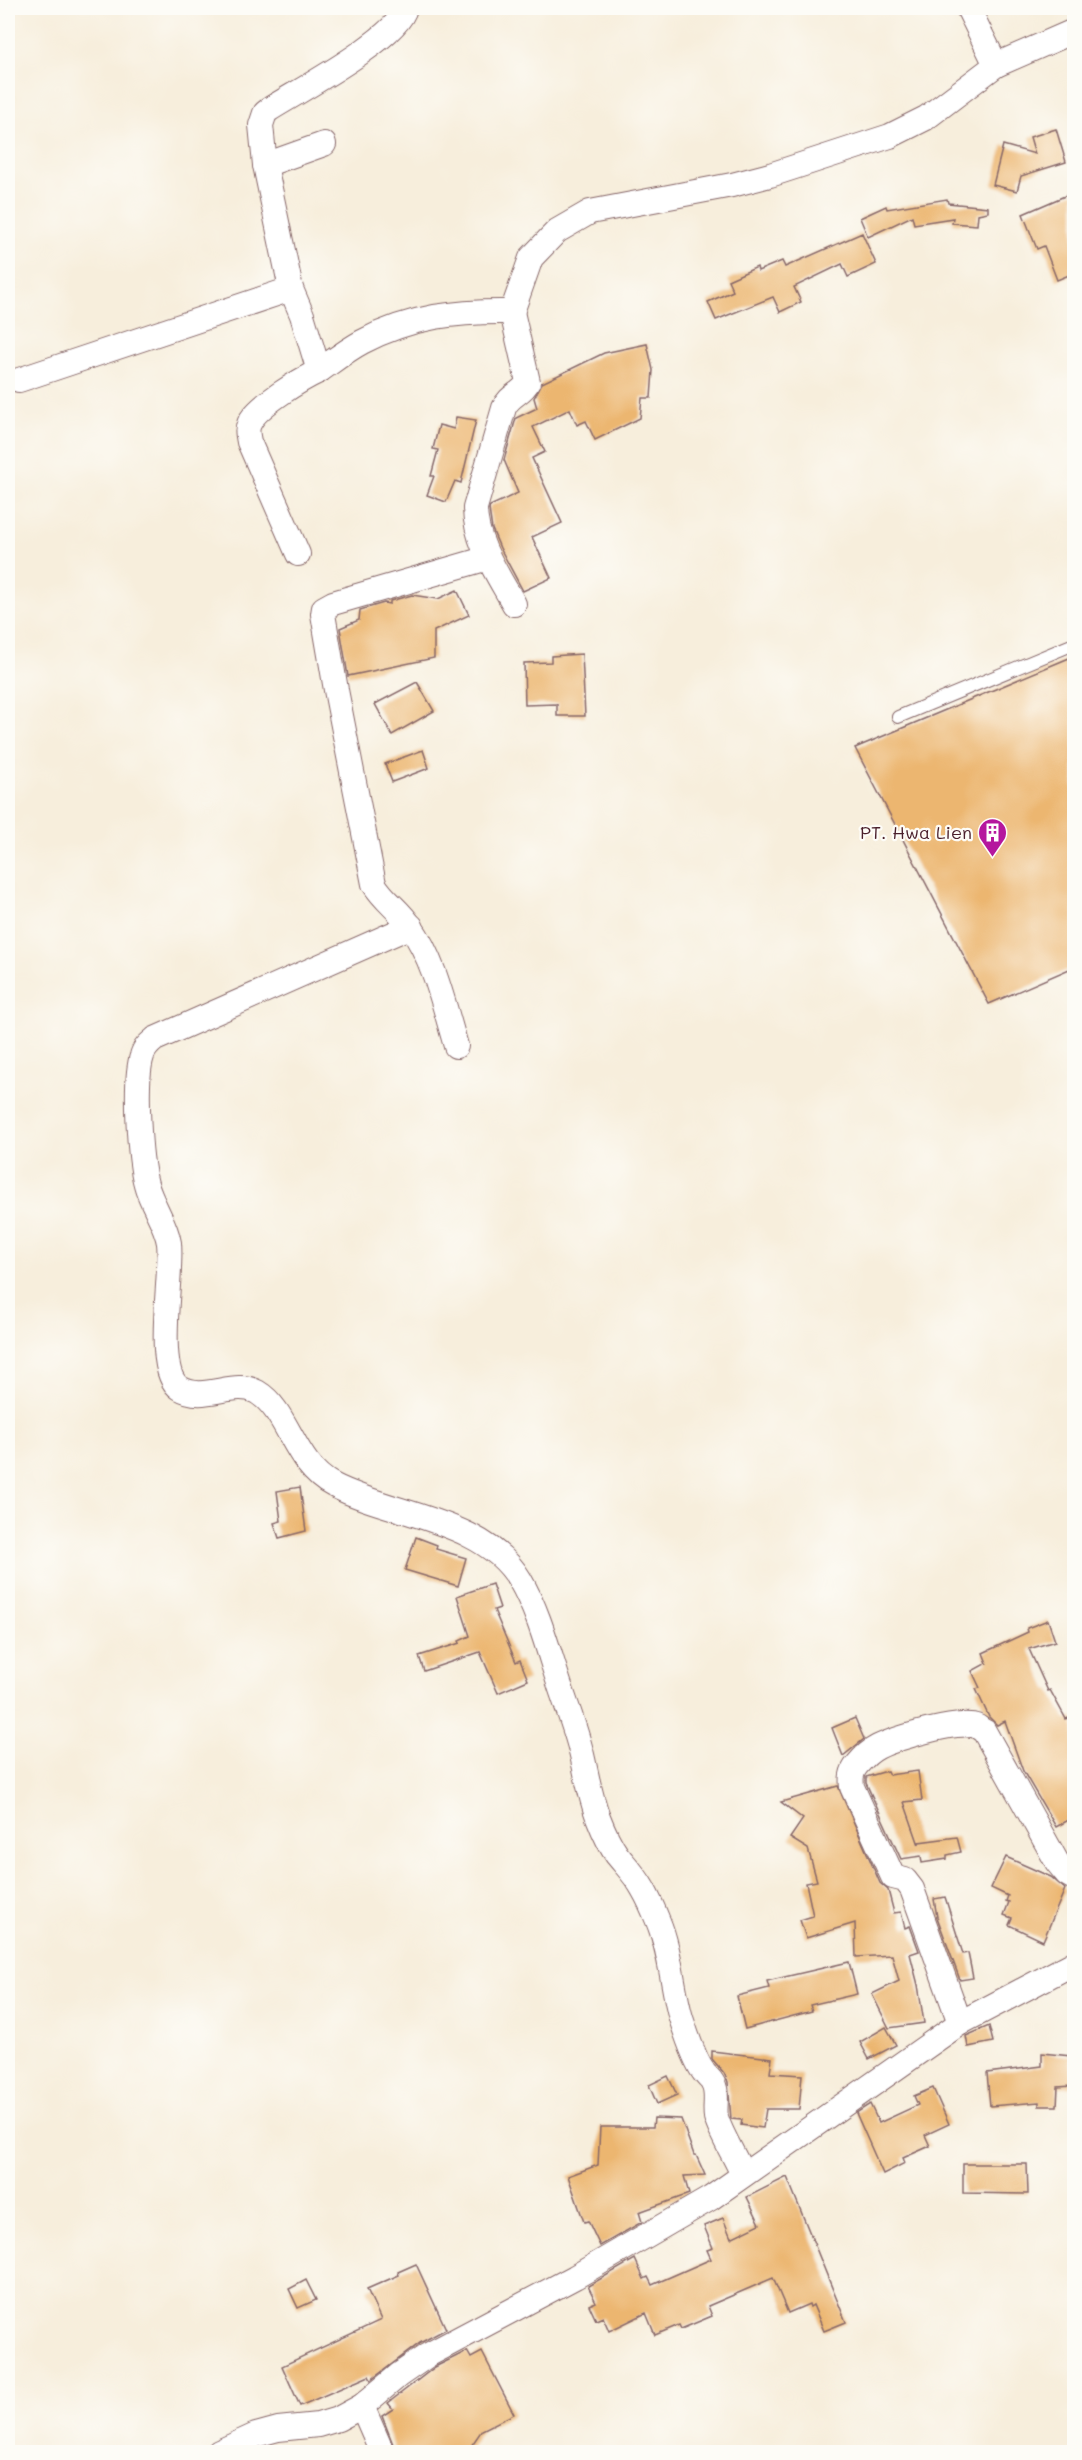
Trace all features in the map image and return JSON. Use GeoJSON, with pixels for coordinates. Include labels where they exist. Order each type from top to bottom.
{"type":"FeatureCollection","features":[{"type":"Feature","properties":{"kind":"street"},"geometry":{"type":"LineString","coordinates":[[319,371],[291,288],[265,165],[261,125],[265,113],[387,33],[404,15],[405,8]]}},
{"type":"Feature","properties":{"kind":"street"},"geometry":{"type":"LineString","coordinates":[[968,8],[996,65]]}},
{"type":"Feature","properties":{"kind":"street"},"geometry":{"type":"LineString","coordinates":[[514,604],[488,558],[475,519],[475,508],[507,400],[525,387],[528,382],[512,312],[531,258],[557,231],[590,212],[751,180],[890,136],[926,118],[996,65],[1074,31]]}},
{"type":"Feature","properties":{"kind":"street"},"geometry":{"type":"LineString","coordinates":[[265,165],[324,144]]}},
{"type":"Feature","properties":{"kind":"street"},"geometry":{"type":"LineString","coordinates":[[20,380],[291,288]]}},
{"type":"Feature","properties":{"kind":"street"},"geometry":{"type":"LineString","coordinates":[[298,554],[249,442],[247,432],[249,423],[267,404],[299,380],[319,371],[362,342],[430,317],[471,311],[512,312]]}},
{"type":"Feature","properties":{"kind":"street"},"geometry":{"type":"LineString","coordinates":[[456,1046],[436,976],[411,926],[385,900],[374,884],[323,614],[324,608],[333,603],[488,558]]}},
{"type":"Feature","properties":{"kind":"street"},"geometry":{"type":"LineString","coordinates":[[411,926],[155,1039],[146,1047],[139,1071],[139,1134],[145,1181],[168,1235],[171,1260],[166,1321],[167,1369],[172,1380],[181,1389],[192,1392],[216,1392],[240,1388],[255,1390],[276,1411],[301,1455],[314,1471],[330,1483],[441,1524],[479,1541],[501,1555],[519,1578],[539,1620],[582,1755],[598,1817],[615,1851],[644,1889],[660,1924],[682,2022],[699,2065],[714,2084],[716,2116],[743,2175]]}},
{"type":"Feature","properties":{"kind":"street"},"geometry":{"type":"LineString","coordinates":[[960,2023],[912,1889],[905,1880],[893,1877],[852,1787],[851,1776],[856,1766],[876,1748],[895,1740],[930,1730],[965,1724],[976,1726],[984,1731],[1057,1862],[1067,1874],[1074,1878]]}},
{"type":"Feature","properties":{"kind":"street"},"geometry":{"type":"LineString","coordinates":[[219,2452],[256,2435],[278,2429],[318,2425],[338,2419],[362,2406],[399,2375],[428,2355],[575,2277],[711,2198],[960,2023],[1074,1963]]}},
{"type":"Feature","properties":{"kind":"street"},"geometry":{"type":"LineString","coordinates":[[362,2406],[382,2452]]}},
{"type":"Feature","properties":{"kind":"lane"},"geometry":{"type":"LineString","coordinates":[[898,717],[1074,644]]}},
{"type":"Feature","properties":{"kind":"building"},"geometry":{"type":"Polygon","coordinates":[[[1056,129],[1066,162],[1021,176],[1017,191],[993,185],[1003,145],[1035,154],[1030,137],[1056,129]]]}},
{"type":"Feature","properties":{"kind":"building"},"geometry":{"type":"Polygon","coordinates":[[[1074,192],[1074,273],[1057,280],[1044,246],[1037,249],[1023,214],[1074,192]]]}},
{"type":"Feature","properties":{"kind":"building"},"geometry":{"type":"Polygon","coordinates":[[[947,199],[948,203],[988,207],[988,212],[978,214],[977,225],[952,223],[953,218],[914,224],[912,216],[868,237],[860,218],[886,206],[887,209],[947,199]]]}},
{"type":"Feature","properties":{"kind":"building"},"geometry":{"type":"Polygon","coordinates":[[[862,233],[876,264],[848,277],[842,264],[794,287],[801,302],[780,312],[773,297],[716,320],[708,302],[733,291],[728,280],[757,267],[758,271],[782,261],[785,267],[862,233]]]}},
{"type":"Feature","properties":{"kind":"building"},"geometry":{"type":"Polygon","coordinates":[[[647,344],[653,370],[651,398],[642,398],[640,418],[595,440],[586,421],[577,425],[570,409],[533,427],[545,452],[532,458],[562,523],[532,537],[551,578],[523,591],[492,529],[489,509],[490,506],[518,493],[504,460],[516,418],[537,408],[534,398],[542,383],[604,353],[647,344]]]}},
{"type":"Feature","properties":{"kind":"building"},"geometry":{"type":"Polygon","coordinates":[[[456,417],[476,420],[461,483],[455,481],[446,502],[427,495],[434,476],[431,476],[438,450],[433,449],[439,425],[454,429],[456,417]]]}},
{"type":"Feature","properties":{"kind":"building"},"geometry":{"type":"Polygon","coordinates":[[[457,590],[469,615],[434,631],[434,658],[348,676],[340,628],[359,620],[360,610],[384,603],[390,604],[390,601],[412,595],[438,599],[457,590]]]}},
{"type":"Feature","properties":{"kind":"building"},"geometry":{"type":"Polygon","coordinates":[[[582,654],[585,716],[557,716],[557,704],[525,705],[524,663],[551,662],[551,656],[582,654]]]}},
{"type":"Feature","properties":{"kind":"building","name":"PT. Hwa Lien"},"geometry":{"type":"Polygon","coordinates":[[[1074,656],[1074,967],[989,1004],[855,748],[1074,656]]]}},
{"type":"Feature","properties":{"kind":"building"},"geometry":{"type":"Polygon","coordinates":[[[417,682],[434,711],[392,735],[375,704],[417,682]]]}},
{"type":"Feature","properties":{"kind":"building"},"geometry":{"type":"Polygon","coordinates":[[[423,750],[429,768],[392,782],[385,764],[423,750]]]}},
{"type":"Feature","properties":{"kind":"building"},"geometry":{"type":"Polygon","coordinates":[[[300,1487],[306,1531],[279,1538],[274,1523],[281,1521],[277,1491],[300,1487]]]}},
{"type":"Feature","properties":{"kind":"building"},"geometry":{"type":"Polygon","coordinates":[[[416,1537],[437,1545],[436,1549],[466,1558],[458,1586],[405,1570],[416,1537]]]}},
{"type":"Feature","properties":{"kind":"building"},"geometry":{"type":"Polygon","coordinates":[[[492,1584],[500,1608],[494,1610],[516,1662],[520,1660],[528,1680],[498,1693],[480,1652],[424,1671],[419,1656],[460,1643],[459,1641],[470,1636],[457,1596],[492,1584]]]}},
{"type":"Feature","properties":{"kind":"building"},"geometry":{"type":"Polygon","coordinates":[[[1048,1620],[1055,1641],[1029,1649],[1048,1691],[1050,1690],[1066,1719],[1074,1716],[1074,1817],[1056,1827],[1023,1771],[1005,1721],[997,1725],[989,1717],[976,1689],[980,1688],[972,1671],[987,1663],[983,1653],[1028,1632],[1027,1628],[1048,1620]]]}},
{"type":"Feature","properties":{"kind":"building"},"geometry":{"type":"Polygon","coordinates":[[[855,1718],[864,1739],[843,1756],[832,1728],[855,1718]]]}},
{"type":"Feature","properties":{"kind":"building"},"geometry":{"type":"Polygon","coordinates":[[[887,1771],[889,1775],[918,1771],[922,1800],[904,1802],[919,1845],[919,1842],[957,1837],[961,1852],[947,1855],[947,1859],[922,1863],[921,1856],[901,1859],[866,1783],[866,1777],[887,1771]]]}},
{"type":"Feature","properties":{"kind":"building"},"geometry":{"type":"Polygon","coordinates":[[[838,1786],[880,1883],[888,1890],[894,1913],[901,1912],[905,1928],[910,1926],[919,1951],[910,1954],[924,2023],[889,2028],[872,1994],[899,1981],[892,1955],[856,1957],[855,1923],[806,1938],[800,1920],[813,1916],[806,1883],[817,1881],[808,1849],[790,1838],[803,1819],[781,1802],[838,1786]]]}},
{"type":"Feature","properties":{"kind":"building"},"geometry":{"type":"Polygon","coordinates":[[[1006,1857],[1051,1877],[1065,1889],[1043,1941],[1009,1925],[1012,1918],[1004,1915],[1009,1902],[1006,1901],[1008,1896],[991,1888],[1006,1857]]]}},
{"type":"Feature","properties":{"kind":"building"},"geometry":{"type":"Polygon","coordinates":[[[945,1897],[963,1954],[968,1953],[973,1978],[960,1980],[937,1917],[934,1899],[945,1897]]]}},
{"type":"Feature","properties":{"kind":"building"},"geometry":{"type":"Polygon","coordinates":[[[849,1962],[857,1994],[810,2005],[812,2011],[745,2029],[737,1996],[769,1988],[767,1981],[849,1962]]]}},
{"type":"Feature","properties":{"kind":"building"},"geometry":{"type":"Polygon","coordinates":[[[989,2026],[993,2042],[968,2047],[966,2036],[989,2026]]]}},
{"type":"Feature","properties":{"kind":"building"},"geometry":{"type":"Polygon","coordinates":[[[886,2027],[896,2045],[869,2059],[860,2042],[886,2027]]]}},
{"type":"Feature","properties":{"kind":"building"},"geometry":{"type":"Polygon","coordinates":[[[712,2051],[772,2058],[770,2073],[802,2075],[799,2109],[766,2109],[763,2128],[741,2125],[742,2120],[731,2119],[728,2082],[724,2073],[712,2059],[712,2051]]]}},
{"type":"Feature","properties":{"kind":"building"},"geometry":{"type":"Polygon","coordinates":[[[1042,2053],[1071,2056],[1072,2086],[1058,2087],[1057,2106],[1039,2106],[1039,2102],[990,2106],[987,2073],[1042,2066],[1042,2053]]]}},
{"type":"Feature","properties":{"kind":"building"},"geometry":{"type":"Polygon","coordinates":[[[668,2076],[677,2095],[657,2104],[649,2085],[668,2076]]]}},
{"type":"Feature","properties":{"kind":"building"},"geometry":{"type":"Polygon","coordinates":[[[933,2088],[949,2124],[925,2135],[930,2146],[903,2158],[905,2163],[883,2174],[856,2113],[870,2104],[879,2123],[918,2105],[914,2096],[933,2088]]]}},
{"type":"Feature","properties":{"kind":"building"},"geometry":{"type":"Polygon","coordinates":[[[654,2118],[681,2119],[694,2155],[705,2175],[684,2176],[689,2194],[639,2212],[642,2222],[600,2246],[588,2221],[584,2222],[568,2176],[598,2165],[600,2127],[653,2127],[654,2118]]]}},
{"type":"Feature","properties":{"kind":"building"},"geometry":{"type":"Polygon","coordinates":[[[963,2164],[1027,2164],[1028,2194],[963,2193],[963,2164]]]}},
{"type":"Feature","properties":{"kind":"building"},"geometry":{"type":"Polygon","coordinates":[[[787,2177],[846,2322],[824,2331],[813,2305],[810,2307],[809,2304],[788,2313],[773,2278],[708,2306],[712,2316],[681,2329],[679,2325],[655,2335],[646,2313],[609,2331],[603,2317],[596,2320],[589,2305],[596,2302],[588,2286],[635,2259],[644,2279],[648,2277],[652,2285],[711,2259],[707,2250],[713,2248],[704,2226],[723,2218],[731,2238],[760,2224],[747,2197],[787,2177]]]}},
{"type":"Feature","properties":{"kind":"building"},"geometry":{"type":"Polygon","coordinates":[[[416,2264],[446,2329],[420,2343],[371,2380],[369,2376],[300,2406],[282,2366],[381,2320],[367,2289],[399,2275],[398,2272],[416,2264]]]}},
{"type":"Feature","properties":{"kind":"building"},"geometry":{"type":"Polygon","coordinates":[[[306,2280],[316,2300],[298,2308],[289,2289],[306,2280]]]}},
{"type":"Feature","properties":{"kind":"building"},"geometry":{"type":"Polygon","coordinates":[[[467,2351],[471,2358],[482,2352],[514,2414],[482,2430],[467,2452],[396,2452],[382,2416],[393,2409],[388,2403],[435,2367],[467,2351]]]}},
{"type":"Feature","properties":{"kind":"place","name":"PT. Hwa Lien"},"geometry":{"type":"Point","coordinates":[993,858]}}]}
